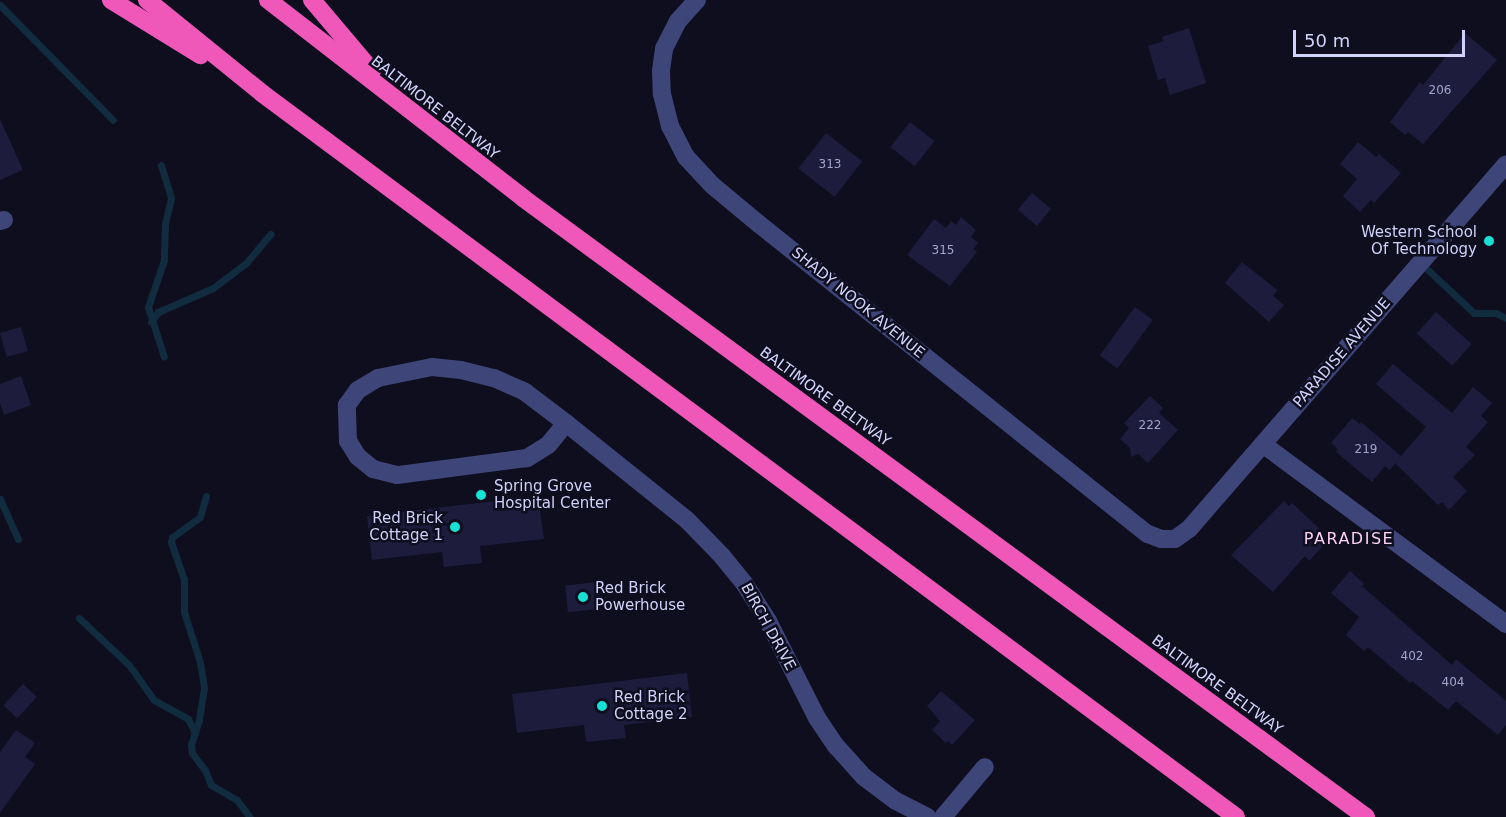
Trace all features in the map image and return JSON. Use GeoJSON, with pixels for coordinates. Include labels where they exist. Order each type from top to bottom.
{"type":"FeatureCollection","features":[{"type":"Feature","properties":{"kind":"highway"},"geometry":{"type":"LineString","coordinates":[[111,0],[263,94]]}},
{"type":"Feature","properties":{"kind":"highway"},"geometry":{"type":"LineString","coordinates":[[147,0],[263,94],[1236,817]]}},
{"type":"Feature","properties":{"kind":"highway","name":"BALTIMORE BELTWAY"},"geometry":{"type":"LineString","coordinates":[[268,0],[523,198],[1366,817]]}},
{"type":"Feature","properties":{"kind":"highway"},"geometry":{"type":"LineString","coordinates":[[312,0],[396,100]]}},
{"type":"Feature","properties":{"kind":"street","name":"SHADY NOOK AVENUE"},"geometry":{"type":"LineString","coordinates":[[697,0],[678,21],[664,49],[661,70],[662,94],[670,126],[686,157],[712,185],[759,224],[1148,534],[1161,538],[1175,538]]}},
{"type":"Feature","properties":{"kind":"street","name":"PARADISE AVENUE"},"geometry":{"type":"LineString","coordinates":[[1175,538],[1189,529],[1264,445],[1506,164]]}},
{"type":"Feature","properties":{"kind":"street","name":"BIRCH DRIVE"},"geometry":{"type":"LineString","coordinates":[[566,423],[548,445],[527,458],[397,475],[373,469],[358,457],[348,441],[347,405],[358,390],[378,378],[432,367],[461,370],[494,378],[525,392],[566,423],[687,520],[722,556],[744,583],[768,621],[817,718],[836,746],[864,777],[896,801],[927,817]]}},
{"type":"Feature","properties":{"kind":"street"},"geometry":{"type":"LineString","coordinates":[[1264,445],[1506,624]]}},
{"type":"Feature","properties":{"kind":"street"},"geometry":{"type":"LineString","coordinates":[[943,817],[985,767]]}},
{"type":"Feature","properties":{"kind":"building"},"geometry":{"type":"Polygon","coordinates":[[[1189,28],[1206,83],[1170,95],[1165,78],[1158,80],[1148,46],[1164,41],[1162,37],[1189,28]]]}},
{"type":"Feature","properties":{"kind":"building"},"geometry":{"type":"Polygon","coordinates":[[[1465,33],[1497,60],[1423,144],[1408,132],[1405,135],[1390,122],[1420,82],[1423,85],[1465,33]]]}},
{"type":"Feature","properties":{"kind":"building"},"geometry":{"type":"Polygon","coordinates":[[[0,119],[23,170],[0,180],[0,119]]]}},
{"type":"Feature","properties":{"kind":"building"},"geometry":{"type":"Polygon","coordinates":[[[910,122],[934,141],[915,166],[890,147],[910,122]]]}},
{"type":"Feature","properties":{"kind":"building"},"geometry":{"type":"Polygon","coordinates":[[[826,133],[862,161],[835,197],[798,168],[826,133]]]}},
{"type":"Feature","properties":{"kind":"building"},"geometry":{"type":"Polygon","coordinates":[[[1358,142],[1376,157],[1379,154],[1401,173],[1374,203],[1371,200],[1360,212],[1343,196],[1357,179],[1340,164],[1358,142]]]}},
{"type":"Feature","properties":{"kind":"building"},"geometry":{"type":"Polygon","coordinates":[[[1032,193],[1051,209],[1037,226],[1018,210],[1032,193]]]}},
{"type":"Feature","properties":{"kind":"building"},"geometry":{"type":"Polygon","coordinates":[[[961,217],[976,230],[971,237],[978,243],[973,249],[977,252],[950,286],[907,255],[934,219],[946,228],[951,221],[956,225],[961,217]]]}},
{"type":"Feature","properties":{"kind":"building"},"geometry":{"type":"Polygon","coordinates":[[[1242,262],[1277,290],[1273,296],[1284,305],[1269,322],[1225,283],[1242,262]]]}},
{"type":"Feature","properties":{"kind":"building"},"geometry":{"type":"Polygon","coordinates":[[[1135,307],[1153,320],[1118,368],[1100,356],[1135,307]]]}},
{"type":"Feature","properties":{"kind":"building"},"geometry":{"type":"Polygon","coordinates":[[[1436,312],[1472,344],[1452,366],[1417,334],[1436,312]]]}},
{"type":"Feature","properties":{"kind":"building"},"geometry":{"type":"Polygon","coordinates":[[[21,327],[28,351],[7,357],[0,333],[21,327]]]}},
{"type":"Feature","properties":{"kind":"building"},"geometry":{"type":"Polygon","coordinates":[[[1393,364],[1452,413],[1473,387],[1492,403],[1481,416],[1488,422],[1466,447],[1475,455],[1453,477],[1467,491],[1449,510],[1442,502],[1438,505],[1395,463],[1426,427],[1376,384],[1393,364]]]}},
{"type":"Feature","properties":{"kind":"building"},"geometry":{"type":"Polygon","coordinates":[[[21,376],[31,405],[4,415],[0,403],[0,384],[21,376]]]}},
{"type":"Feature","properties":{"kind":"building"},"geometry":{"type":"Polygon","coordinates":[[[1150,396],[1163,408],[1159,413],[1178,430],[1148,463],[1138,454],[1131,457],[1130,448],[1120,439],[1129,428],[1124,423],[1150,396]]]}},
{"type":"Feature","properties":{"kind":"building"},"geometry":{"type":"Polygon","coordinates":[[[1352,418],[1360,424],[1361,422],[1401,456],[1390,470],[1385,466],[1372,482],[1336,452],[1338,449],[1331,443],[1352,418]]]}},
{"type":"Feature","properties":{"kind":"building","name":"Red Brick Cottage 1"},"geometry":{"type":"Polygon","coordinates":[[[538,496],[544,539],[480,546],[482,563],[444,567],[442,552],[372,560],[367,516],[538,496]]]}},
{"type":"Feature","properties":{"kind":"building"},"geometry":{"type":"Polygon","coordinates":[[[1284,501],[1289,506],[1292,503],[1322,531],[1316,537],[1324,545],[1309,561],[1305,556],[1273,592],[1231,555],[1284,501]]]}},
{"type":"Feature","properties":{"kind":"building"},"geometry":{"type":"Polygon","coordinates":[[[1350,571],[1364,584],[1362,586],[1452,665],[1456,659],[1506,701],[1506,725],[1498,735],[1456,701],[1448,710],[1412,681],[1410,683],[1368,647],[1364,651],[1346,635],[1359,617],[1331,593],[1350,571]]]}},
{"type":"Feature","properties":{"kind":"building","name":"Red Brick Powerhouse"},"geometry":{"type":"Polygon","coordinates":[[[598,582],[601,609],[568,612],[565,585],[598,582]]]}},
{"type":"Feature","properties":{"kind":"building","name":"Red Brick Cottage 2"},"geometry":{"type":"Polygon","coordinates":[[[687,673],[692,717],[624,725],[626,738],[586,742],[584,725],[517,733],[512,694],[687,673]]]}},
{"type":"Feature","properties":{"kind":"building"},"geometry":{"type":"Polygon","coordinates":[[[23,684],[37,697],[17,718],[3,705],[23,684]]]}},
{"type":"Feature","properties":{"kind":"building"},"geometry":{"type":"Polygon","coordinates":[[[941,691],[975,720],[952,745],[948,741],[946,743],[932,730],[940,721],[927,706],[941,691]]]}},
{"type":"Feature","properties":{"kind":"building"},"geometry":{"type":"Polygon","coordinates":[[[16,730],[35,743],[25,757],[35,764],[0,813],[0,752],[16,730]]]}},
{"type":"Feature","properties":{"kind":"waterway"},"geometry":{"type":"LineString","coordinates":[[0,5],[113,120]]}},
{"type":"Feature","properties":{"kind":"waterway"},"geometry":{"type":"LineString","coordinates":[[161,165],[171,198],[165,225],[164,260],[148,307],[164,357]]}},
{"type":"Feature","properties":{"kind":"waterway"},"geometry":{"type":"LineString","coordinates":[[151,322],[158,312],[213,288],[246,263],[270,234]]}},
{"type":"Feature","properties":{"kind":"waterway"},"geometry":{"type":"LineString","coordinates":[[1428,270],[1474,313],[1496,313],[1506,318]]}},
{"type":"Feature","properties":{"kind":"waterway"},"geometry":{"type":"LineString","coordinates":[[206,496],[200,517],[172,537],[171,542],[184,579],[184,612],[200,662],[204,688],[199,720],[191,744],[192,753],[205,770],[211,785],[237,800],[250,817]]}},
{"type":"Feature","properties":{"kind":"waterway"},"geometry":{"type":"LineString","coordinates":[[0,499],[18,539]]}},
{"type":"Feature","properties":{"kind":"waterway"},"geometry":{"type":"LineString","coordinates":[[79,618],[129,665],[154,700],[188,719],[195,733]]}},
{"type":"Feature","properties":{"kind":"place","name":"Western School Of Technology"},"geometry":{"type":"Point","coordinates":[1489,241]}},
{"type":"Feature","properties":{"kind":"place","name":"Spring Grove Hospital Center"},"geometry":{"type":"Point","coordinates":[481,495]}},
{"type":"Feature","properties":{"kind":"place","name":"Red Brick Cottage 1"},"geometry":{"type":"Point","coordinates":[455,527]}},
{"type":"Feature","properties":{"kind":"place","name":"Red Brick Powerhouse"},"geometry":{"type":"Point","coordinates":[583,597]}},
{"type":"Feature","properties":{"kind":"place","name":"Red Brick Cottage 2"},"geometry":{"type":"Point","coordinates":[602,706]}},
{"type":"Feature","properties":{"kind":"district","name":"PARADISE"},"geometry":{"type":"Point","coordinates":[1349,539]}}]}
